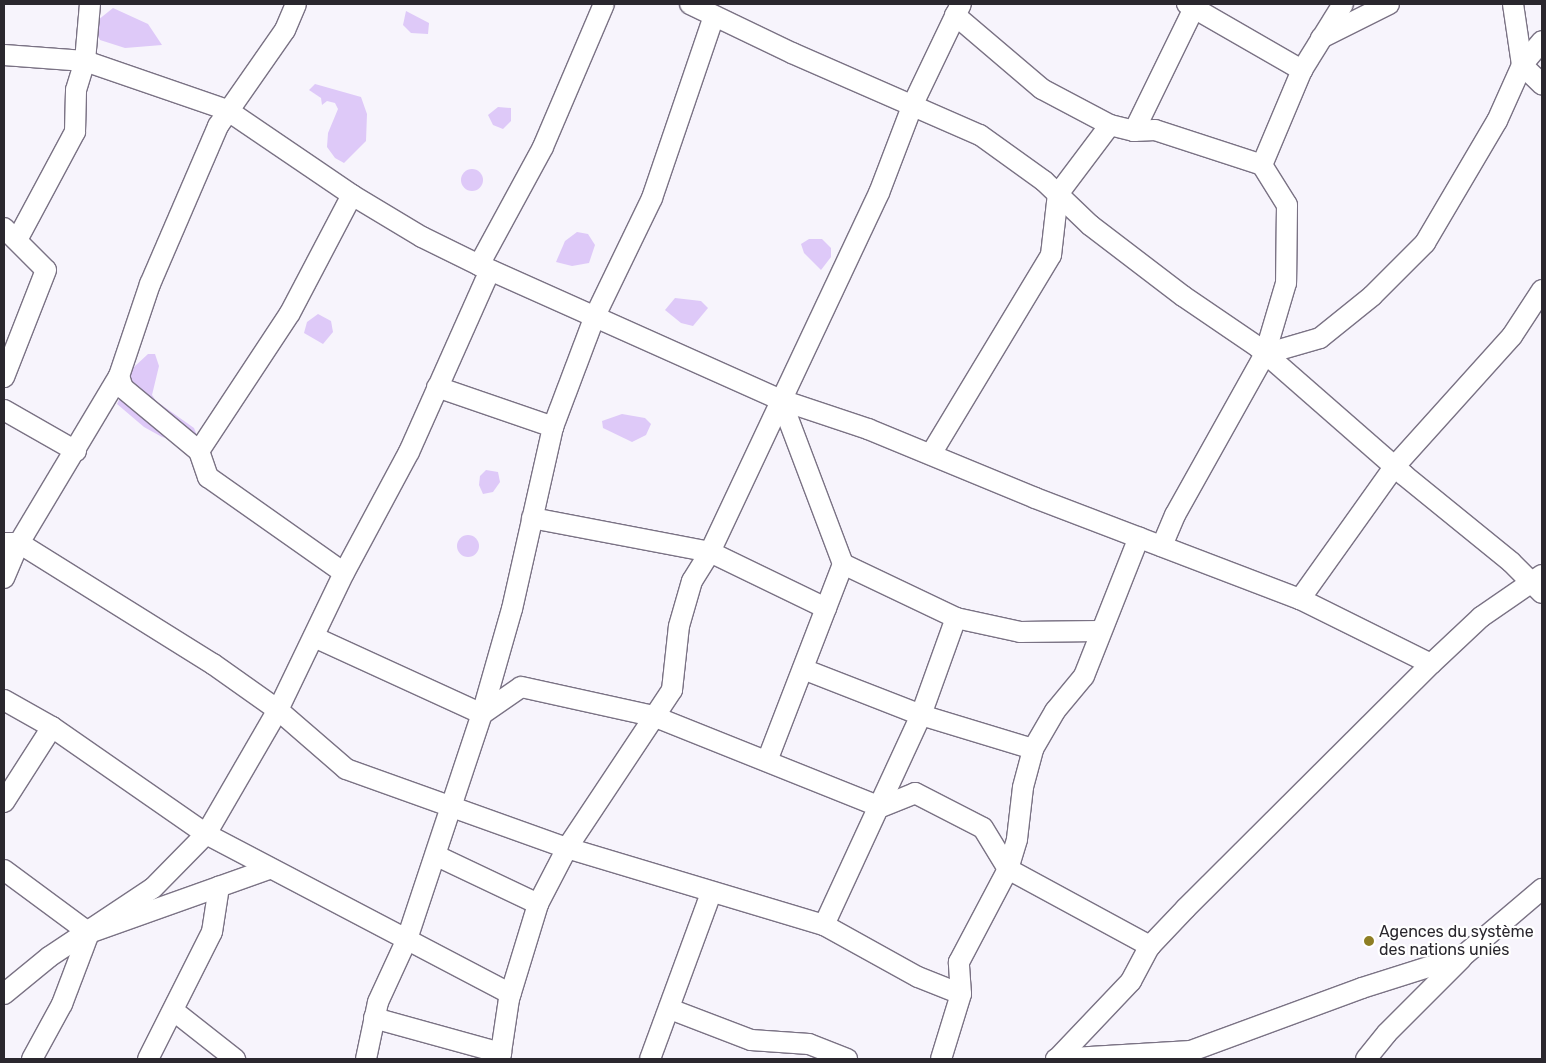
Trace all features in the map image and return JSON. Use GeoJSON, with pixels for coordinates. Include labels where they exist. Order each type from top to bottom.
{"type":"FeatureCollection","features":[{"type":"Feature","properties":{"kind":"street"},"geometry":{"type":"LineString","coordinates":[[4,378],[46,270],[10,234],[75,132],[76,90],[85,61],[90,4]]}},
{"type":"Feature","properties":{"kind":"street"},"geometry":{"type":"LineString","coordinates":[[4,578],[11,543],[76,451],[119,376],[150,284],[227,110],[284,30],[296,4]]}},
{"type":"Feature","properties":{"kind":"street"},"geometry":{"type":"LineString","coordinates":[[4,994],[49,957],[90,933],[153,888],[206,834],[278,710],[344,572],[409,452],[484,268],[543,146],[604,4]]}},
{"type":"Feature","properties":{"kind":"street"},"geometry":{"type":"LineString","coordinates":[[690,4],[980,135],[1058,194],[1090,225],[1265,354],[1394,467],[1540,583],[1481,616],[1431,664],[1150,946],[1131,981],[1058,1058]]}},
{"type":"Feature","properties":{"kind":"street"},"geometry":{"type":"LineString","coordinates":[[1262,165],[1302,70],[1319,39],[1342,4]]}},
{"type":"Feature","properties":{"kind":"street"},"geometry":{"type":"LineString","coordinates":[[1319,39],[1390,4]]}},
{"type":"Feature","properties":{"kind":"street"},"geometry":{"type":"LineString","coordinates":[[1513,4],[1522,65],[1542,84]]}},
{"type":"Feature","properties":{"kind":"street"},"geometry":{"type":"LineString","coordinates":[[1134,131],[1192,5],[1302,70]]}},
{"type":"Feature","properties":{"kind":"street"},"geometry":{"type":"LineString","coordinates":[[374,1018],[500,1056],[510,994],[538,904],[567,848],[624,765],[653,716],[672,690],[679,626],[692,581],[710,552],[879,193],[913,104],[958,10],[1042,89],[1110,125],[1134,131],[1155,130],[1262,165],[1287,205],[1286,283],[1265,354],[1175,515],[1162,546]]}},
{"type":"Feature","properties":{"kind":"street"},"geometry":{"type":"LineString","coordinates":[[366,1059],[378,1002],[407,939],[482,714],[512,609],[553,427],[595,316],[652,198],[714,16]]}},
{"type":"Feature","properties":{"kind":"street"},"geometry":{"type":"LineString","coordinates":[[1265,354],[1320,338],[1372,296],[1425,242],[1497,121],[1522,65],[1542,41]]}},
{"type":"Feature","properties":{"kind":"street"},"geometry":{"type":"LineString","coordinates":[[4,55],[85,61],[227,110],[352,195],[422,236],[484,268],[781,400],[931,454],[1300,599],[1431,664]]}},
{"type":"Feature","properties":{"kind":"street"},"geometry":{"type":"LineString","coordinates":[[931,454],[1050,255],[1058,194],[1110,125]]}},
{"type":"Feature","properties":{"kind":"street"},"geometry":{"type":"LineString","coordinates":[[199,451],[290,313],[352,195]]}},
{"type":"Feature","properties":{"kind":"street"},"geometry":{"type":"LineString","coordinates":[[1300,599],[1394,467],[1512,336],[1541,294]]}},
{"type":"Feature","properties":{"kind":"street"},"geometry":{"type":"LineString","coordinates":[[119,376],[123,388],[199,451],[208,477],[344,572]]}},
{"type":"Feature","properties":{"kind":"street"},"geometry":{"type":"LineString","coordinates":[[436,387],[553,427]]}},
{"type":"Feature","properties":{"kind":"street"},"geometry":{"type":"LineString","coordinates":[[767,761],[843,564],[781,400]]}},
{"type":"Feature","properties":{"kind":"street"},"geometry":{"type":"LineString","coordinates":[[4,410],[76,451]]}},
{"type":"Feature","properties":{"kind":"street"},"geometry":{"type":"LineString","coordinates":[[532,518],[710,552],[826,608]]}},
{"type":"Feature","properties":{"kind":"street"},"geometry":{"type":"LineString","coordinates":[[941,1059],[961,994],[959,962],[1008,868],[1018,839],[1023,787],[1033,749],[1055,711],[1084,676],[1100,631],[1139,537]]}},
{"type":"Feature","properties":{"kind":"street"},"geometry":{"type":"LineString","coordinates":[[11,543],[213,664],[278,710],[346,769],[451,804],[567,848],[711,893],[824,925],[918,977],[961,994]]}},
{"type":"Feature","properties":{"kind":"street"},"geometry":{"type":"LineString","coordinates":[[843,564],[956,618],[1020,632],[1100,631]]}},
{"type":"Feature","properties":{"kind":"street"},"geometry":{"type":"LineString","coordinates":[[824,925],[881,806],[921,715],[956,618]]}},
{"type":"Feature","properties":{"kind":"street"},"geometry":{"type":"LineString","coordinates":[[314,636],[482,714]]}},
{"type":"Feature","properties":{"kind":"street"},"geometry":{"type":"LineString","coordinates":[[803,669],[921,715],[1033,749]]}},
{"type":"Feature","properties":{"kind":"street"},"geometry":{"type":"LineString","coordinates":[[482,714],[521,687],[653,716],[881,806],[915,793],[983,828],[1008,868],[1150,946]]}},
{"type":"Feature","properties":{"kind":"street"},"geometry":{"type":"LineString","coordinates":[[4,700],[52,727],[206,834],[268,869],[407,939],[510,994]]}},
{"type":"Feature","properties":{"kind":"street"},"geometry":{"type":"LineString","coordinates":[[4,802],[52,727]]}},
{"type":"Feature","properties":{"kind":"street"},"geometry":{"type":"LineString","coordinates":[[436,856],[538,904]]}},
{"type":"Feature","properties":{"kind":"street"},"geometry":{"type":"LineString","coordinates":[[32,1059],[62,1004],[90,933],[268,869]]}},
{"type":"Feature","properties":{"kind":"street"},"geometry":{"type":"LineString","coordinates":[[4,870],[90,933]]}},
{"type":"Feature","properties":{"kind":"street"},"geometry":{"type":"LineString","coordinates":[[148,1059],[174,1011],[212,932],[219,887]]}},
{"type":"Feature","properties":{"kind":"street"},"geometry":{"type":"LineString","coordinates":[[1366,1059],[1387,1033],[1463,956],[1542,889]]}},
{"type":"Feature","properties":{"kind":"street"},"geometry":{"type":"LineString","coordinates":[[650,1059],[670,1009],[711,893]]}},
{"type":"Feature","properties":{"kind":"street"},"geometry":{"type":"LineString","coordinates":[[1058,1058],[1191,1051],[1362,988],[1463,956]]}},
{"type":"Feature","properties":{"kind":"street"},"geometry":{"type":"LineString","coordinates":[[670,1009],[751,1040],[809,1044],[846,1059]]}},
{"type":"Feature","properties":{"kind":"street"},"geometry":{"type":"LineString","coordinates":[[174,1011],[235,1059]]}},
{"type":"Feature","properties":{"kind":"shaded area"},"geometry":{"type":"Polygon","coordinates":[[[113,8],[148,24],[162,45],[125,48],[100,40],[93,24],[113,8]]]}},
{"type":"Feature","properties":{"kind":"shaded area"},"geometry":{"type":"Polygon","coordinates":[[[406,11],[429,23],[428,34],[411,33],[403,25],[406,11]]]}},
{"type":"Feature","properties":{"kind":"shaded area"},"geometry":{"type":"Polygon","coordinates":[[[315,84],[361,97],[367,114],[366,141],[344,163],[335,158],[327,147],[328,133],[338,109],[335,103],[327,101],[322,105],[321,98],[309,90],[315,84]]]}},
{"type":"Feature","properties":{"kind":"shaded area"},"geometry":{"type":"Polygon","coordinates":[[[498,107],[511,108],[511,121],[503,129],[493,125],[488,115],[498,107]]]}},
{"type":"Feature","properties":{"kind":"shaded area"},"geometry":{"type":"Polygon","coordinates":[[[472,169],[480,172],[483,180],[480,188],[472,191],[464,188],[461,180],[464,172],[472,169]]]}},
{"type":"Feature","properties":{"kind":"shaded area"},"geometry":{"type":"Polygon","coordinates":[[[577,232],[588,234],[595,245],[589,263],[572,266],[556,262],[565,241],[577,232]]]}},
{"type":"Feature","properties":{"kind":"shaded area"},"geometry":{"type":"Polygon","coordinates":[[[809,239],[822,239],[831,248],[831,257],[821,270],[804,253],[801,244],[809,239]]]}},
{"type":"Feature","properties":{"kind":"shaded area"},"geometry":{"type":"Polygon","coordinates":[[[675,298],[701,301],[708,308],[693,326],[681,323],[665,310],[675,298]]]}},
{"type":"Feature","properties":{"kind":"shaded area"},"geometry":{"type":"Polygon","coordinates":[[[318,314],[331,321],[333,332],[323,344],[304,333],[307,322],[318,314]]]}},
{"type":"Feature","properties":{"kind":"shaded area"},"geometry":{"type":"Polygon","coordinates":[[[148,354],[155,354],[159,366],[152,395],[156,401],[194,428],[198,438],[180,442],[162,437],[144,427],[117,404],[134,367],[148,354]]]}},
{"type":"Feature","properties":{"kind":"shaded area"},"geometry":{"type":"Polygon","coordinates":[[[622,414],[645,418],[651,424],[646,435],[632,442],[603,428],[602,421],[622,414]]]}},
{"type":"Feature","properties":{"kind":"shaded area"},"geometry":{"type":"Polygon","coordinates":[[[486,470],[498,472],[500,482],[493,492],[483,494],[479,485],[480,476],[486,470]]]}},
{"type":"Feature","properties":{"kind":"shaded area"},"geometry":{"type":"Polygon","coordinates":[[[468,535],[478,542],[479,546],[472,556],[468,557],[458,550],[457,546],[464,536],[468,535]]]}},
{"type":"Feature","properties":{"kind":"place","name":"Agences du système des nations unies"},"geometry":{"type":"Point","coordinates":[1369,941]}}]}
